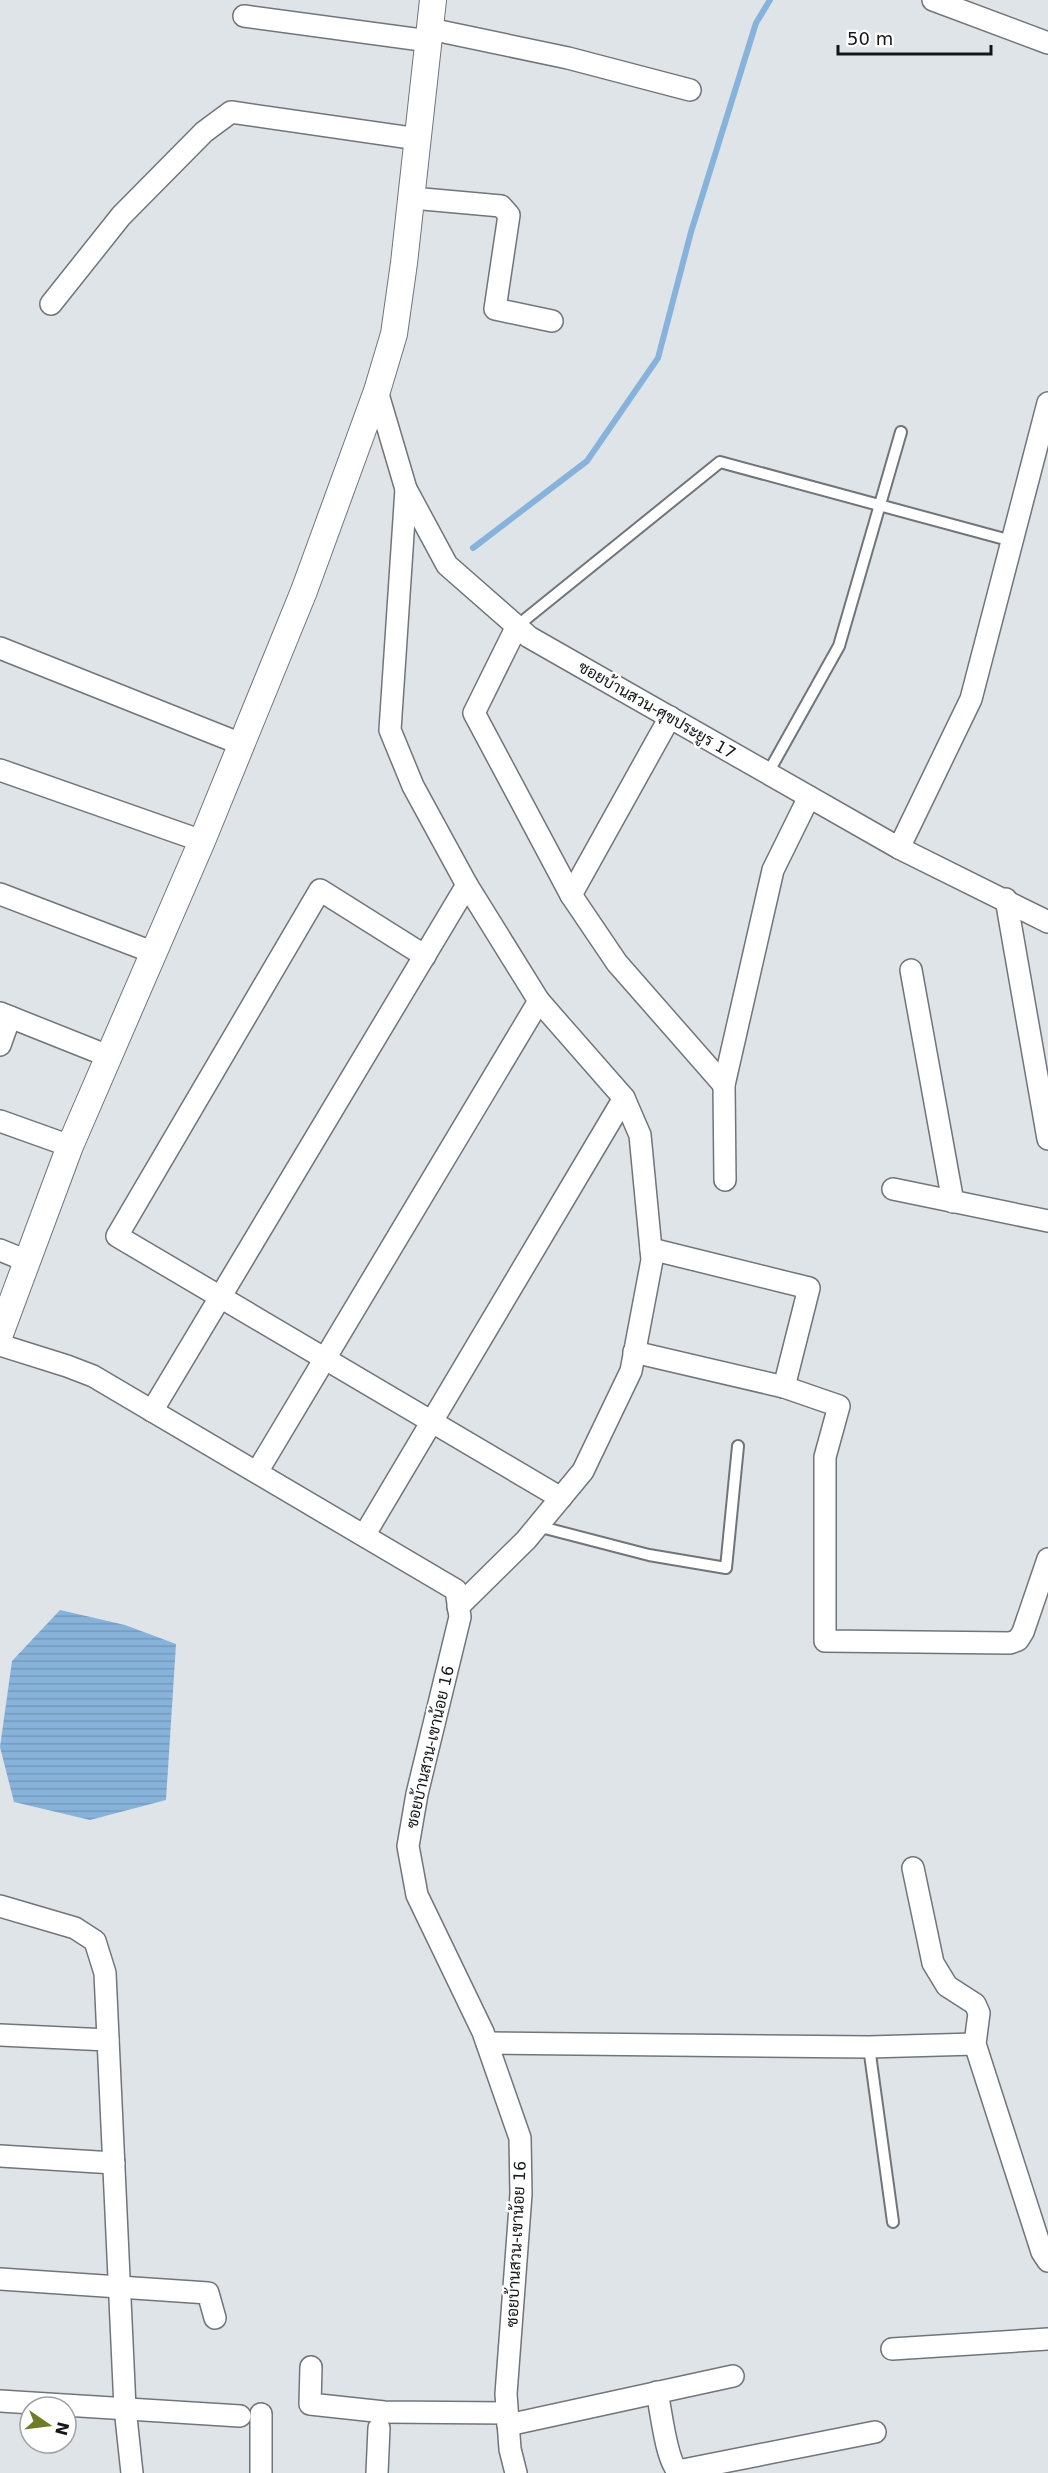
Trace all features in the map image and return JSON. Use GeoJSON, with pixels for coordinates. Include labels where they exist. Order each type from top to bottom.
{"type":"FeatureCollection","features":[{"type":"Feature","properties":{"kind":"street"},"geometry":{"type":"LineString","coordinates":[[0,1334],[70,1146],[152,952],[202,842],[304,591],[377,391],[394,334],[412,198],[433,0]]}},
{"type":"Feature","properties":{"kind":"street"},"geometry":{"type":"LineString","coordinates":[[933,0],[1048,43]]}},
{"type":"Feature","properties":{"kind":"street"},"geometry":{"type":"LineString","coordinates":[[244,16],[430,35],[568,58],[690,90]]}},
{"type":"Feature","properties":{"kind":"street"},"geometry":{"type":"LineString","coordinates":[[51,304],[121,216],[204,132],[231,112],[418,139]]}},
{"type":"Feature","properties":{"kind":"street"},"geometry":{"type":"LineString","coordinates":[[412,198],[501,206],[510,215],[495,309],[552,321]]}},
{"type":"Feature","properties":{"kind":"street","name":"ซอยบ้านสวน-ศุขประยูร 17"},"geometry":{"type":"LineString","coordinates":[[377,391],[406,489],[447,565],[529,637],[899,848],[1006,899],[1048,922]]}},
{"type":"Feature","properties":{"kind":"street"},"geometry":{"type":"LineString","coordinates":[[899,848],[970,699],[1048,403]]}},
{"type":"Feature","properties":{"kind":"street"},"geometry":{"type":"LineString","coordinates":[[406,489],[390,730],[413,786],[467,885],[539,1001],[624,1098],[640,1135],[652,1260],[631,1371],[583,1471],[537,1526],[458,1607]]}},
{"type":"Feature","properties":{"kind":"street"},"geometry":{"type":"LineString","coordinates":[[517,626],[474,713],[571,895],[616,963],[724,1085]]}},
{"type":"Feature","properties":{"kind":"street"},"geometry":{"type":"LineString","coordinates":[[0,648],[241,744]]}},
{"type":"Feature","properties":{"kind":"street"},"geometry":{"type":"LineString","coordinates":[[571,895],[670,717]]}},
{"type":"Feature","properties":{"kind":"street"},"geometry":{"type":"LineString","coordinates":[[0,770],[202,842]]}},
{"type":"Feature","properties":{"kind":"street"},"geometry":{"type":"LineString","coordinates":[[726,1179],[724,1085],[772,870],[809,796]]}},
{"type":"Feature","properties":{"kind":"street"},"geometry":{"type":"LineString","coordinates":[[152,1411],[467,885]]}},
{"type":"Feature","properties":{"kind":"street"},"geometry":{"type":"LineString","coordinates":[[425,956],[320,890],[117,1236],[561,1498]]}},
{"type":"Feature","properties":{"kind":"street"},"geometry":{"type":"LineString","coordinates":[[0,894],[152,952]]}},
{"type":"Feature","properties":{"kind":"street"},"geometry":{"type":"LineString","coordinates":[[1006,899],[1048,1139]]}},
{"type":"Feature","properties":{"kind":"street"},"geometry":{"type":"LineString","coordinates":[[911,970],[953,1202]]}},
{"type":"Feature","properties":{"kind":"street"},"geometry":{"type":"LineString","coordinates":[[257,1472],[539,1001]]}},
{"type":"Feature","properties":{"kind":"street"},"geometry":{"type":"LineString","coordinates":[[0,1045],[5,1015],[108,1056]]}},
{"type":"Feature","properties":{"kind":"street"},"geometry":{"type":"LineString","coordinates":[[365,1534],[624,1098]]}},
{"type":"Feature","properties":{"kind":"street"},"geometry":{"type":"LineString","coordinates":[[0,1121],[70,1146]]}},
{"type":"Feature","properties":{"kind":"street"},"geometry":{"type":"LineString","coordinates":[[893,1189],[1048,1221]]}},
{"type":"Feature","properties":{"kind":"street"},"geometry":{"type":"LineString","coordinates":[[651,1249],[809,1288],[784,1388]]}},
{"type":"Feature","properties":{"kind":"street"},"geometry":{"type":"LineString","coordinates":[[0,1250],[27,1261]]}},
{"type":"Feature","properties":{"kind":"street"},"geometry":{"type":"LineString","coordinates":[[0,1345],[93,1376],[365,1534],[456,1590],[458,1607]]}},
{"type":"Feature","properties":{"kind":"street"},"geometry":{"type":"LineString","coordinates":[[634,1352],[784,1388],[839,1406],[825,1457],[825,1641],[1010,1643],[1018,1640],[1023,1632],[1048,1558]]}},
{"type":"Feature","properties":{"kind":"street","name":"ซอยบ้านสวน-เขาน้อย 16"},"geometry":{"type":"LineString","coordinates":[[458,1607],[460,1617],[417,1794],[408,1846],[417,1895],[487,2043],[520,2138],[521,2194],[506,2394],[510,2449],[516,2473]]}},
{"type":"Feature","properties":{"kind":"street"},"geometry":{"type":"LineString","coordinates":[[913,1868],[933,1963],[947,1986],[975,2004],[979,2013],[975,2044],[1042,2252],[1048,2261]]}},
{"type":"Feature","properties":{"kind":"street"},"geometry":{"type":"LineString","coordinates":[[0,1906],[75,1928],[95,1941],[105,1973],[125,2408],[132,2473]]}},
{"type":"Feature","properties":{"kind":"street"},"geometry":{"type":"LineString","coordinates":[[0,2035],[108,2040]]}},
{"type":"Feature","properties":{"kind":"street"},"geometry":{"type":"LineString","coordinates":[[487,2043],[869,2047],[975,2044]]}},
{"type":"Feature","properties":{"kind":"street"},"geometry":{"type":"LineString","coordinates":[[0,2156],[114,2163]]}},
{"type":"Feature","properties":{"kind":"street"},"geometry":{"type":"LineString","coordinates":[[0,2278],[208,2293],[215,2318]]}},
{"type":"Feature","properties":{"kind":"street"},"geometry":{"type":"LineString","coordinates":[[892,2349],[1048,2339]]}},
{"type":"Feature","properties":{"kind":"street"},"geometry":{"type":"LineString","coordinates":[[311,2367],[309,2404],[384,2412],[508,2419],[733,2376]]}},
{"type":"Feature","properties":{"kind":"street"},"geometry":{"type":"LineString","coordinates":[[657,2392],[670,2455],[674,2469],[678,2471],[875,2432]]}},
{"type":"Feature","properties":{"kind":"street"},"geometry":{"type":"LineString","coordinates":[[0,2401],[240,2416]]}},
{"type":"Feature","properties":{"kind":"street"},"geometry":{"type":"LineString","coordinates":[[261,2414],[261,2473]]}},
{"type":"Feature","properties":{"kind":"street"},"geometry":{"type":"LineString","coordinates":[[377,2473],[379,2428]]}},
{"type":"Feature","properties":{"kind":"lane"},"geometry":{"type":"LineString","coordinates":[[768,773],[839,646],[901,432]]}},
{"type":"Feature","properties":{"kind":"lane"},"geometry":{"type":"LineString","coordinates":[[517,626],[720,462],[1012,541]]}},
{"type":"Feature","properties":{"kind":"lane"},"geometry":{"type":"LineString","coordinates":[[537,1526],[649,1555],[726,1568],[738,1446]]}},
{"type":"Feature","properties":{"kind":"lane"},"geometry":{"type":"LineString","coordinates":[[869,2047],[893,2222]]}},
{"type":"Feature","properties":{"kind":"water"},"geometry":{"type":"Polygon","coordinates":[[[60,1610],[125,1625],[176,1644],[166,1800],[90,1820],[14,1802],[0,1747],[12,1661],[60,1610]]]}},
{"type":"Feature","properties":{"kind":"waterway"},"geometry":{"type":"LineString","coordinates":[[473,548],[587,461],[658,358],[691,232],[756,23],[770,0]]}}]}
